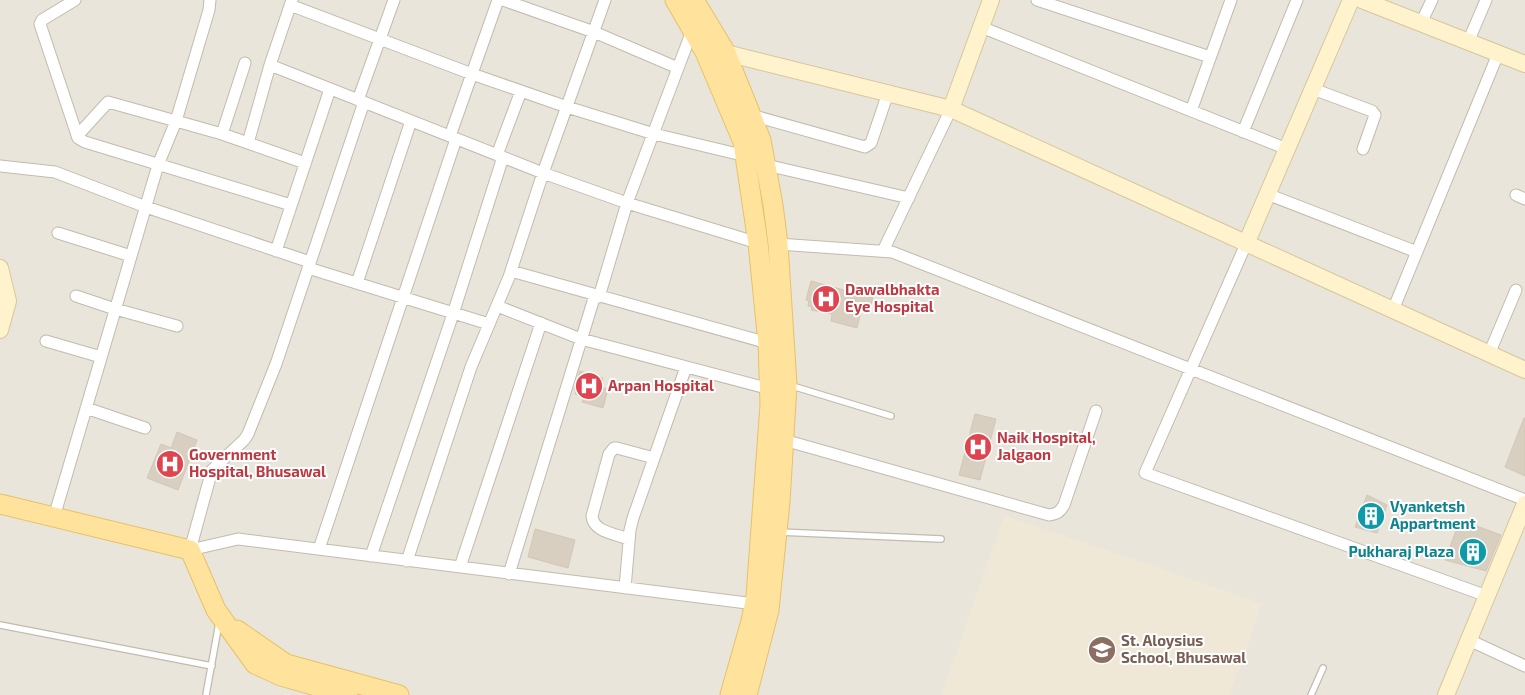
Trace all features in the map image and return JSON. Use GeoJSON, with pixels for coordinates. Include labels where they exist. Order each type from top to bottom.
{"type":"FeatureCollection","features":[{"type":"Feature","properties":{"kind":"main road"},"geometry":{"type":"LineString","coordinates":[[675,0],[705,52],[743,142],[758,243],[768,343],[779,387],[755,604],[730,695]]}},
{"type":"Feature","properties":{"kind":"main road"},"geometry":{"type":"LineString","coordinates":[[694,0],[726,53],[762,140],[778,244],[779,387],[784,440],[769,610],[747,695]]}},
{"type":"Feature","properties":{"kind":"main road"},"geometry":{"type":"LineString","coordinates":[[0,504],[190,550],[216,610],[223,620],[286,664],[348,695]]}},
{"type":"Feature","properties":{"kind":"main road"},"geometry":{"type":"LineString","coordinates":[[316,680],[399,695]]}},
{"type":"Feature","properties":{"kind":"street"},"geometry":{"type":"LineString","coordinates":[[75,0],[42,20],[40,24],[77,136],[85,142],[291,206]]}},
{"type":"Feature","properties":{"kind":"street"},"geometry":{"type":"LineString","coordinates":[[54,517],[158,165],[176,121],[209,10],[210,0]]}},
{"type":"Feature","properties":{"kind":"street"},"geometry":{"type":"LineString","coordinates":[[394,0],[276,364],[248,434],[215,466],[209,475],[190,550],[238,539],[755,604]]}},
{"type":"Feature","properties":{"kind":"street"},"geometry":{"type":"LineString","coordinates":[[319,549],[403,298],[472,74],[498,0]]}},
{"type":"Feature","properties":{"kind":"street"},"geometry":{"type":"LineString","coordinates":[[503,0],[594,32],[678,68]]}},
{"type":"Feature","properties":{"kind":"street"},"geometry":{"type":"LineString","coordinates":[[407,561],[471,367],[511,271],[543,173],[605,0]]}},
{"type":"Feature","properties":{"kind":"street"},"geometry":{"type":"LineString","coordinates":[[883,251],[951,109],[991,0]]}},
{"type":"Feature","properties":{"kind":"street"},"geometry":{"type":"LineString","coordinates":[[1037,0],[1210,57]]}},
{"type":"Feature","properties":{"kind":"street"},"geometry":{"type":"LineString","coordinates":[[1191,111],[1229,0]]}},
{"type":"Feature","properties":{"kind":"street"},"geometry":{"type":"LineString","coordinates":[[1242,132],[1297,0]]}},
{"type":"Feature","properties":{"kind":"street"},"geometry":{"type":"LineString","coordinates":[[1351,0],[1146,473],[1487,596]]}},
{"type":"Feature","properties":{"kind":"street"},"geometry":{"type":"LineString","coordinates":[[1362,0],[1525,64]]}},
{"type":"Feature","properties":{"kind":"street"},"geometry":{"type":"LineString","coordinates":[[1421,24],[1432,0]]}},
{"type":"Feature","properties":{"kind":"street"},"geometry":{"type":"LineString","coordinates":[[1468,42],[1486,0]]}},
{"type":"Feature","properties":{"kind":"street"},"geometry":{"type":"LineString","coordinates":[[248,143],[291,2],[380,39],[521,91],[654,134],[746,156]]}},
{"type":"Feature","properties":{"kind":"street"},"geometry":{"type":"LineString","coordinates":[[981,27],[1287,149]]}},
{"type":"Feature","properties":{"kind":"street"},"geometry":{"type":"LineString","coordinates":[[509,574],[581,339],[627,203],[692,31]]}},
{"type":"Feature","properties":{"kind":"street"},"geometry":{"type":"LineString","coordinates":[[726,53],[951,109],[1525,370]]}},
{"type":"Feature","properties":{"kind":"street"},"geometry":{"type":"LineString","coordinates":[[1393,310],[1498,54]]}},
{"type":"Feature","properties":{"kind":"street"},"geometry":{"type":"LineString","coordinates":[[222,134],[245,63]]}},
{"type":"Feature","properties":{"kind":"street"},"geometry":{"type":"LineString","coordinates":[[270,66],[543,173],[627,203],[758,243]]}},
{"type":"Feature","properties":{"kind":"street"},"geometry":{"type":"LineString","coordinates":[[276,251],[330,89]]}},
{"type":"Feature","properties":{"kind":"street"},"geometry":{"type":"LineString","coordinates":[[1313,89],[1372,111],[1375,115],[1363,149]]}},
{"type":"Feature","properties":{"kind":"street"},"geometry":{"type":"LineString","coordinates":[[371,556],[453,314],[521,91]]}},
{"type":"Feature","properties":{"kind":"street"},"geometry":{"type":"LineString","coordinates":[[751,115],[865,147],[871,143],[888,94]]}},
{"type":"Feature","properties":{"kind":"street"},"geometry":{"type":"LineString","coordinates":[[77,136],[108,102],[222,134],[305,163]]}},
{"type":"Feature","properties":{"kind":"street"},"geometry":{"type":"LineString","coordinates":[[357,283],[410,121]]}},
{"type":"Feature","properties":{"kind":"street"},"geometry":{"type":"LineString","coordinates":[[766,165],[909,198]]}},
{"type":"Feature","properties":{"kind":"street"},"geometry":{"type":"LineString","coordinates":[[0,166],[55,172],[146,207],[276,251],[357,283],[489,324]]}},
{"type":"Feature","properties":{"kind":"street"},"geometry":{"type":"LineString","coordinates":[[1267,194],[1417,252]]}},
{"type":"Feature","properties":{"kind":"street"},"geometry":{"type":"LineString","coordinates":[[58,233],[131,256]]}},
{"type":"Feature","properties":{"kind":"street"},"geometry":{"type":"LineString","coordinates":[[778,244],[892,252],[1525,500]]}},
{"type":"Feature","properties":{"kind":"street"},"geometry":{"type":"LineString","coordinates":[[0,268],[8,301],[0,330]]}},
{"type":"Feature","properties":{"kind":"street"},"geometry":{"type":"LineString","coordinates":[[511,271],[768,343]]}},
{"type":"Feature","properties":{"kind":"street"},"geometry":{"type":"LineString","coordinates":[[1489,354],[1516,290]]}},
{"type":"Feature","properties":{"kind":"street"},"geometry":{"type":"LineString","coordinates":[[76,296],[177,326]]}},
{"type":"Feature","properties":{"kind":"street"},"geometry":{"type":"LineString","coordinates":[[497,306],[581,339],[686,367],[779,387]]}},
{"type":"Feature","properties":{"kind":"street"},"geometry":{"type":"LineString","coordinates":[[460,567],[541,323]]}},
{"type":"Feature","properties":{"kind":"street"},"geometry":{"type":"LineString","coordinates":[[46,342],[101,357]]}},
{"type":"Feature","properties":{"kind":"street"},"geometry":{"type":"LineString","coordinates":[[625,588],[629,539],[633,518],[686,367]]}},
{"type":"Feature","properties":{"kind":"street"},"geometry":{"type":"LineString","coordinates":[[86,408],[144,428]]}},
{"type":"Feature","properties":{"kind":"street"},"geometry":{"type":"LineString","coordinates":[[784,440],[1049,515],[1061,511],[1064,505],[1096,410]]}},
{"type":"Feature","properties":{"kind":"street"},"geometry":{"type":"LineString","coordinates":[[629,539],[594,526],[592,521],[609,454],[614,448],[617,448],[654,458]]}},
{"type":"Feature","properties":{"kind":"street"},"geometry":{"type":"LineString","coordinates":[[1446,695],[1523,514]]}},
{"type":"Feature","properties":{"kind":"street"},"geometry":{"type":"LineString","coordinates":[[1469,640],[1525,666]]}},
{"type":"Feature","properties":{"kind":"lane"},"geometry":{"type":"LineString","coordinates":[[779,387],[891,416]]}},
{"type":"Feature","properties":{"kind":"lane"},"geometry":{"type":"LineString","coordinates":[[777,532],[940,539]]}},
{"type":"Feature","properties":{"kind":"lane"},"geometry":{"type":"LineString","coordinates":[[206,695],[223,620]]}},
{"type":"Feature","properties":{"kind":"lane"},"geometry":{"type":"LineString","coordinates":[[0,625],[212,666]]}},
{"type":"Feature","properties":{"kind":"lane"},"geometry":{"type":"LineString","coordinates":[[1311,695],[1323,668]]}},
{"type":"Feature","properties":{"kind":"shaded area"},"geometry":{"type":"Polygon","coordinates":[[[0,0],[1525,0],[1525,695],[0,695],[0,0]]]}},
{"type":"Feature","properties":{"kind":"shaded area","name":"St. Aloysius School, Bhusawal"},"geometry":{"type":"Polygon","coordinates":[[[1004,515],[1262,604],[1230,695],[942,695],[1004,515]]]}},
{"type":"Feature","properties":{"kind":"building"},"geometry":{"type":"Polygon","coordinates":[[[811,281],[873,298],[870,309],[862,307],[857,328],[831,321],[832,314],[811,310],[812,307],[808,306],[809,301],[806,300],[811,281]]]}},
{"type":"Feature","properties":{"kind":"building"},"geometry":{"type":"Polygon","coordinates":[[[580,371],[603,378],[600,387],[608,389],[603,408],[582,402],[584,397],[575,394],[576,390],[574,390],[580,371]]]}},
{"type":"Feature","properties":{"kind":"building"},"geometry":{"type":"Polygon","coordinates":[[[975,414],[996,419],[980,480],[959,475],[975,414]]]}},
{"type":"Feature","properties":{"kind":"building"},"geometry":{"type":"Polygon","coordinates":[[[1525,418],[1525,476],[1505,467],[1525,418]]]}},
{"type":"Feature","properties":{"kind":"building"},"geometry":{"type":"Polygon","coordinates":[[[177,432],[197,440],[178,490],[147,478],[161,444],[171,448],[177,432]]]}},
{"type":"Feature","properties":{"kind":"building","name":"Vyanketsh Appartment"},"geometry":{"type":"Polygon","coordinates":[[[1367,495],[1387,505],[1377,533],[1355,527],[1367,495]]]}},
{"type":"Feature","properties":{"kind":"building","name":"Pukharaj Plaza"},"geometry":{"type":"Polygon","coordinates":[[[1460,520],[1501,535],[1486,571],[1445,560],[1460,520]]]}},
{"type":"Feature","properties":{"kind":"building"},"geometry":{"type":"Polygon","coordinates":[[[535,529],[575,540],[568,568],[528,557],[535,529]]]}},
{"type":"Feature","properties":{"kind":"place","name":"Dawalbhakta Eye Hospital"},"geometry":{"type":"Point","coordinates":[826,299]}},
{"type":"Feature","properties":{"kind":"place","name":"Arpan Hospital"},"geometry":{"type":"Point","coordinates":[589,386]}},
{"type":"Feature","properties":{"kind":"place","name":"Naik Hospital, Jalgaon"},"geometry":{"type":"Point","coordinates":[978,447]}},
{"type":"Feature","properties":{"kind":"place","name":"Government Hospital, Bhusawal"},"geometry":{"type":"Point","coordinates":[170,464]}},
{"type":"Feature","properties":{"kind":"place","name":"Vyanketsh Appartment"},"geometry":{"type":"Point","coordinates":[1371,516]}},
{"type":"Feature","properties":{"kind":"place","name":"Pukharaj Plaza"},"geometry":{"type":"Point","coordinates":[1473,552]}},
{"type":"Feature","properties":{"kind":"place","name":"St. Aloysius School, Bhusawal"},"geometry":{"type":"Point","coordinates":[1102,650]}}]}
